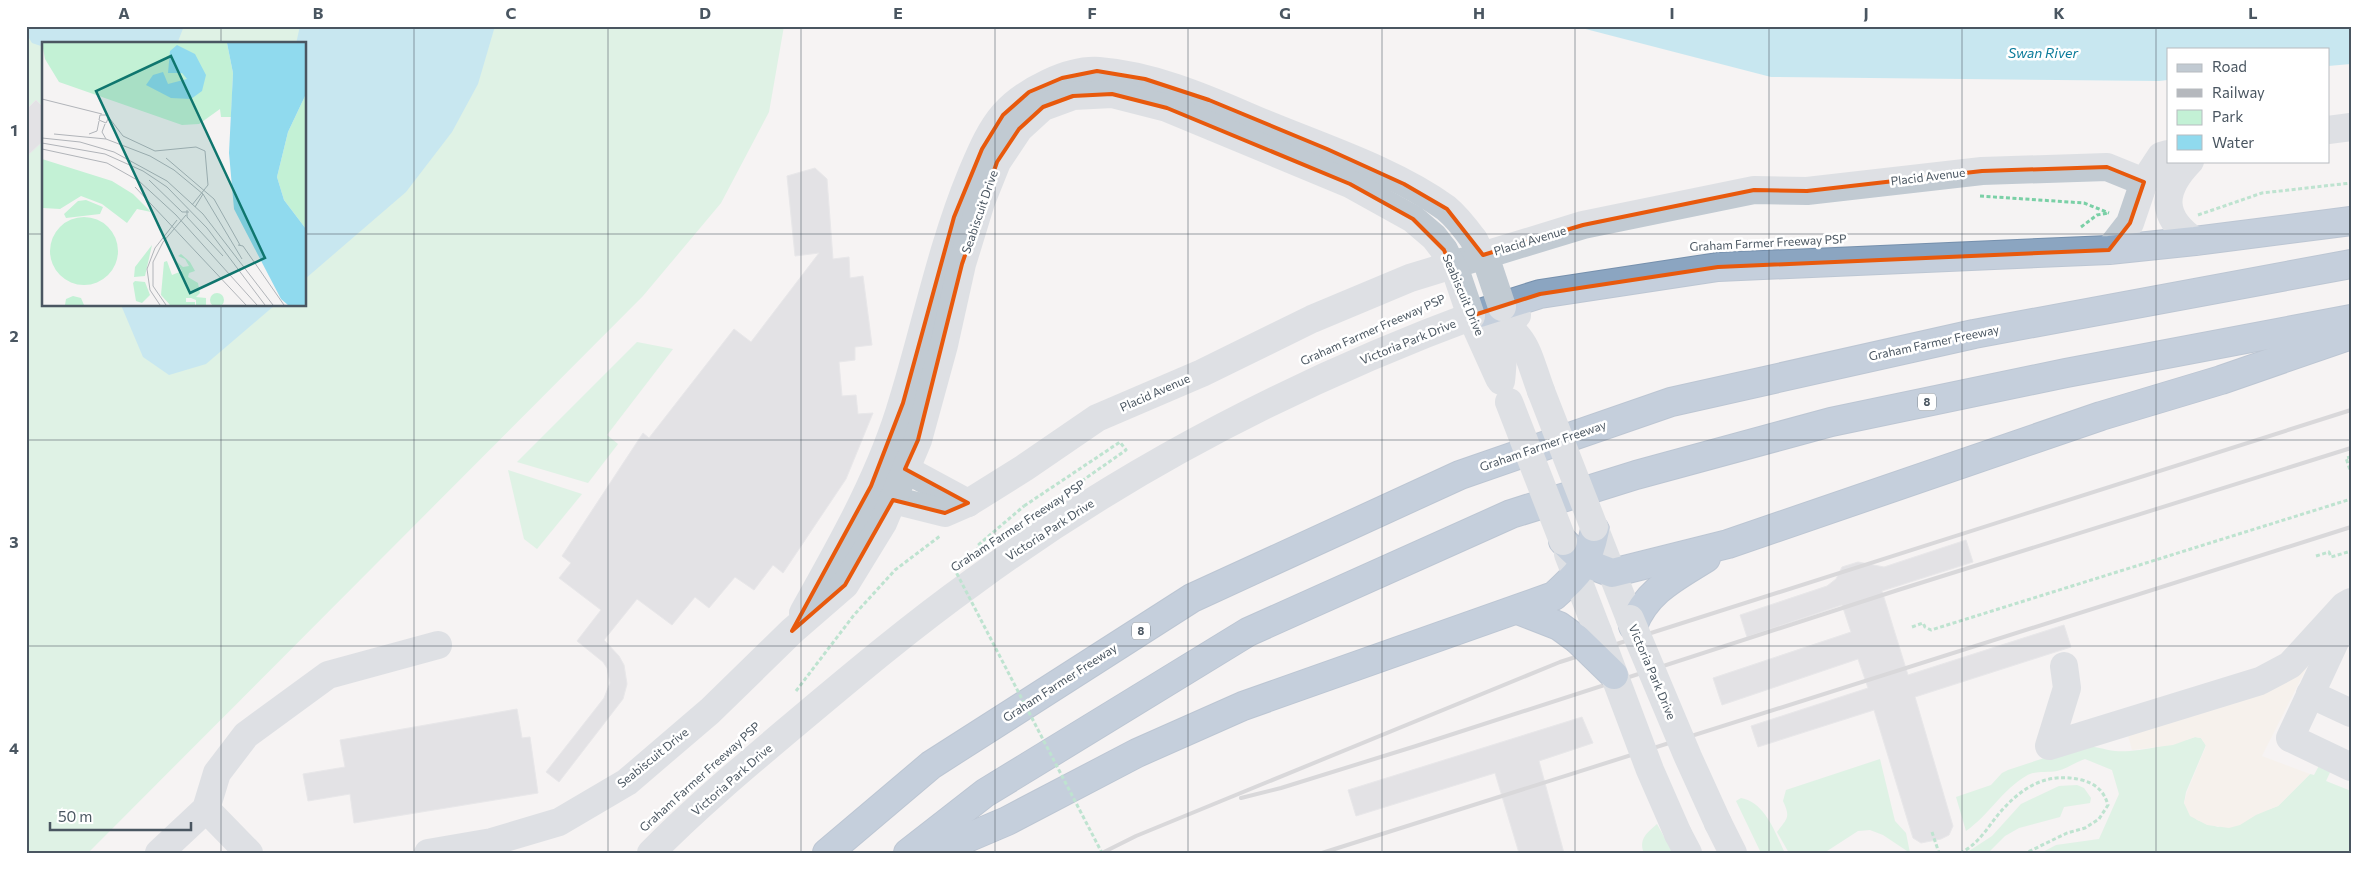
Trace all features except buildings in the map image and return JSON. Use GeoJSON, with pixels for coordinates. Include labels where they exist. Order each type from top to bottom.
{"type":"FeatureCollection","features":[{"type":"Feature","properties":{"kind":"highway"},"geometry":{"type":"LineString","coordinates":[[1490,315],[1540,294],[1718,267],[2109,250],[2195,242],[2351,221]]}},
{"type":"Feature","properties":{"kind":"highway","name":"Graham Farmer Freeway"},"geometry":{"type":"LineString","coordinates":[[827,853],[930,765],[1192,598],[1460,475],[1671,402],[1974,334],[2351,264]]}},
{"type":"Feature","properties":{"kind":"highway","name":"8"},"geometry":{"type":"LineString","coordinates":[[908,853],[985,793],[1248,632],[1511,514],[1636,475],[1831,422],[2066,373],[2351,320]]}},
{"type":"Feature","properties":{"kind":"highway"},"geometry":{"type":"LineString","coordinates":[[1563,541],[1581,569],[1612,573],[1728,544],[2102,416],[2221,380],[2351,335]]}},
{"type":"Feature","properties":{"kind":"highway"},"geometry":{"type":"LineString","coordinates":[[932,853],[1007,821],[1137,753],[1243,706],[1554,596],[1581,569],[1595,530]]}},
{"type":"Feature","properties":{"kind":"highway"},"geometry":{"type":"LineString","coordinates":[[1633,621],[1652,595],[1728,544]]}},
{"type":"Feature","properties":{"kind":"highway"},"geometry":{"type":"LineString","coordinates":[[1518,610],[1588,635],[1614,675]]}},
{"type":"Feature","properties":{"kind":"street","name":"Seabiscuit Drive"},"geometry":{"type":"LineString","coordinates":[[792,631],[831,563],[871,486],[903,403],[954,217],[982,150],[1004,115],[1029,92],[1062,78],[1097,71],[1145,79],[1209,100],[1288,135],[1328,149],[1404,184],[1447,209],[1474,240],[1489,268],[1490,315],[1505,392]]}},
{"type":"Feature","properties":{"kind":"street","name":"Seabiscuit Drive"},"geometry":{"type":"LineString","coordinates":[[428,853],[492,842],[558,822],[627,782],[710,711],[792,631],[845,586],[883,523],[918,440],[944,345],[962,264],[981,202],[997,162],[1020,129],[1043,107],[1073,96],[1112,94],[1167,108],[1350,184],[1413,219],[1434,237],[1444,250],[1457,274],[1490,315]]}},
{"type":"Feature","properties":{"kind":"street"},"geometry":{"type":"LineString","coordinates":[[2330,130],[2351,127]]}},
{"type":"Feature","properties":{"kind":"street"},"geometry":{"type":"LineString","coordinates":[[2109,250],[2130,223],[2144,182],[2162,156],[2167,154]]}},
{"type":"Feature","properties":{"kind":"street"},"geometry":{"type":"LineString","coordinates":[[2189,162],[2170,188],[2167,202],[2174,222],[2182,232],[2195,242]]}},
{"type":"Feature","properties":{"kind":"street","name":"Placid Avenue"},"geometry":{"type":"LineString","coordinates":[[893,500],[945,513],[968,503],[1097,418],[1202,373],[1312,319],[1410,278],[1583,225],[1754,190],[1807,191],[1982,171],[2108,167],[2144,182]]}},
{"type":"Feature","properties":{"kind":"street"},"geometry":{"type":"LineString","coordinates":[[1490,315],[1503,341],[1505,392],[1563,541]]}},
{"type":"Feature","properties":{"kind":"street","name":"Victoria Park Drive"},"geometry":{"type":"LineString","coordinates":[[651,853],[774,742],[876,655],[973,581],[1044,532],[1118,486],[1290,392],[1402,342],[1490,315],[1516,332],[1526,349],[1612,573],[1688,757],[1733,853]]}},
{"type":"Feature","properties":{"kind":"street"},"geometry":{"type":"LineString","coordinates":[[905,469],[968,503]]}},
{"type":"Feature","properties":{"kind":"street"},"geometry":{"type":"LineString","coordinates":[[1581,569],[1588,635]]}},
{"type":"Feature","properties":{"kind":"street"},"geometry":{"type":"LineString","coordinates":[[2064,666],[2068,688],[2049,746],[2260,681],[2273,675],[2290,665],[2344,606],[2351,602]]}},
{"type":"Feature","properties":{"kind":"street"},"geometry":{"type":"LineString","coordinates":[[2351,611],[2340,626],[2290,738],[2351,767]]}},
{"type":"Feature","properties":{"kind":"street"},"geometry":{"type":"LineString","coordinates":[[159,853],[206,809],[217,773],[246,734],[328,675],[438,646]]}},
{"type":"Feature","properties":{"kind":"street"},"geometry":{"type":"LineString","coordinates":[[1614,675],[1650,770],[1683,844]]}},
{"type":"Feature","properties":{"kind":"street"},"geometry":{"type":"LineString","coordinates":[[2310,694],[2351,713]]}},
{"type":"Feature","properties":{"kind":"street"},"geometry":{"type":"LineString","coordinates":[[206,809],[226,853]]}},
{"type":"Feature","properties":{"kind":"street"},"geometry":{"type":"LineString","coordinates":[[206,809],[249,853]]}},
{"type":"Feature","properties":{"kind":"path"},"geometry":{"type":"LineString","coordinates":[[2174,222],[2213,211],[2262,193],[2351,183]]}},
{"type":"Feature","properties":{"kind":"path"},"geometry":{"type":"LineString","coordinates":[[2077,230],[2094,217],[2105,213],[2130,223]]}},
{"type":"Feature","properties":{"kind":"path"},"geometry":{"type":"LineString","coordinates":[[985,556],[981,552],[977,546],[1024,506],[1120,442],[1126,450],[988,548],[980,553],[955,570],[1102,853]]}},
{"type":"Feature","properties":{"kind":"path"},"geometry":{"type":"LineString","coordinates":[[2351,457],[2346,458],[2351,474]]}},
{"type":"Feature","properties":{"kind":"path"},"geometry":{"type":"LineString","coordinates":[[1912,627],[1923,623],[1925,627],[1932,630],[2351,499]]}},
{"type":"Feature","properties":{"kind":"path"},"geometry":{"type":"LineString","coordinates":[[2316,556],[2329,552],[2331,557],[2351,551]]}},
{"type":"Feature","properties":{"kind":"path","name":"Graham Farmer Freeway PSP"},"geometry":{"type":"LineString","coordinates":[[954,579],[961,573]]}},
{"type":"Feature","properties":{"kind":"path"},"geometry":{"type":"LineString","coordinates":[[1960,853],[1984,834],[2002,809],[2024,789],[2043,779],[2068,777],[2089,782],[2104,792],[2108,805],[2099,819],[2085,828],[2067,833],[2026,853]]}},
{"type":"Feature","properties":{"kind":"path"},"geometry":{"type":"LineString","coordinates":[[1932,832],[1939,853]]}},
{"type":"Feature","properties":{"kind":"highlighted area"},"geometry":{"type":"Polygon","coordinates":[[[1097,71],[1145,79],[1209,100],[1327,149],[1404,184],[1447,209],[1483,255],[1583,225],[1754,190],[1807,191],[1982,171],[2107,167],[2144,182],[2130,223],[2109,250],[1718,267],[1540,294],[1471,316],[1444,250],[1413,219],[1350,184],[1167,108],[1112,94],[1073,96],[1043,107],[1019,129],[997,162],[962,264],[918,440],[905,469],[968,503],[945,513],[893,500],[845,585],[792,631],[871,486],[903,403],[954,217],[982,149],[1003,115],[1029,92],[1062,78],[1097,71]]]}},
{"type":"Feature","properties":{"kind":"green space"},"geometry":{"type":"Polygon","coordinates":[[[26,26],[784,26],[769,112],[721,203],[643,296],[88,853],[26,853],[26,26]]]}},
{"type":"Feature","properties":{"kind":"green space"},"geometry":{"type":"Polygon","coordinates":[[[637,342],[673,349],[607,435],[618,444],[588,483],[517,462],[637,342]]]}},
{"type":"Feature","properties":{"kind":"green space"},"geometry":{"type":"Polygon","coordinates":[[[508,470],[582,494],[537,549],[524,539],[508,470]]]}},
{"type":"Feature","properties":{"kind":"green space"},"geometry":{"type":"Polygon","coordinates":[[[2195,737],[2201,738],[2206,745],[2186,792],[2184,803],[2197,820],[2218,827],[2278,806],[2310,774],[2314,775],[2321,762],[2333,766],[2326,781],[2351,791],[2351,853],[2041,853],[2056,845],[2099,839],[2119,794],[2112,770],[2085,759],[2060,770],[2037,772],[2026,776],[2010,788],[1982,818],[1966,831],[1956,797],[1991,785],[2002,773],[2008,770],[2081,746],[2115,751],[2133,751],[2195,737]]]}},
{"type":"Feature","properties":{"kind":"green space"},"geometry":{"type":"Polygon","coordinates":[[[1880,759],[1895,821],[1906,833],[1910,853],[1883,835],[1870,830],[1858,831],[1824,853],[1789,853],[1777,832],[1787,818],[1787,811],[1783,801],[1786,790],[1880,759]]]}},
{"type":"Feature","properties":{"kind":"green space"},"geometry":{"type":"Polygon","coordinates":[[[2077,785],[2084,788],[2091,798],[2090,803],[2064,807],[2060,817],[2019,828],[2005,836],[1988,853],[1966,853],[1992,836],[2021,804],[2059,786],[2077,785]]]}},
{"type":"Feature","properties":{"kind":"green space"},"geometry":{"type":"Polygon","coordinates":[[[1741,798],[1750,801],[1763,812],[1769,820],[1785,853],[1761,853],[1736,801],[1741,798]]]}},
{"type":"Feature","properties":{"kind":"green space"},"geometry":{"type":"Polygon","coordinates":[[[1657,824],[1673,853],[1644,853],[1642,848],[1643,840],[1647,833],[1657,824]]]}},
{"type":"Feature","properties":{"kind":"sand"},"geometry":{"type":"Polygon","coordinates":[[[2314,653],[2262,756],[2310,774],[2278,806],[2256,815],[2240,825],[2229,828],[2207,825],[2190,816],[2184,803],[2206,746],[2201,738],[2195,737],[2173,745],[2132,750],[2127,732],[2314,653]]]}},
{"type":"Feature","properties":{"kind":"water"},"geometry":{"type":"Polygon","coordinates":[[[26,26],[184,26],[178,42],[42,42],[42,46],[32,43],[26,33],[26,26]]]}},
{"type":"Feature","properties":{"kind":"water"},"geometry":{"type":"Polygon","coordinates":[[[300,26],[495,26],[478,84],[452,132],[406,192],[306,278],[306,42],[296,42],[300,26]]]}},
{"type":"Feature","properties":{"kind":"water","name":"Swan River"},"geometry":{"type":"Polygon","coordinates":[[[1574,26],[2351,26],[2351,64],[2330,66],[2330,48],[2167,48],[2167,80],[2159,81],[1771,77],[1574,26]]]}},
{"type":"Feature","properties":{"kind":"water"},"geometry":{"type":"Polygon","coordinates":[[[121,306],[274,306],[206,364],[169,375],[143,357],[121,306]]]}},
{"type":"Feature","properties":{"kind":"railway"},"geometry":{"type":"LineString","coordinates":[[1102,853],[1136,836],[1560,662],[2351,410]]}},
{"type":"Feature","properties":{"kind":"railway"},"geometry":{"type":"LineString","coordinates":[[1241,798],[1281,788],[1416,746],[1898,590],[2351,448]]}},
{"type":"Feature","properties":{"kind":"railway"},"geometry":{"type":"LineString","coordinates":[[1322,853],[2351,527]]}}]}
